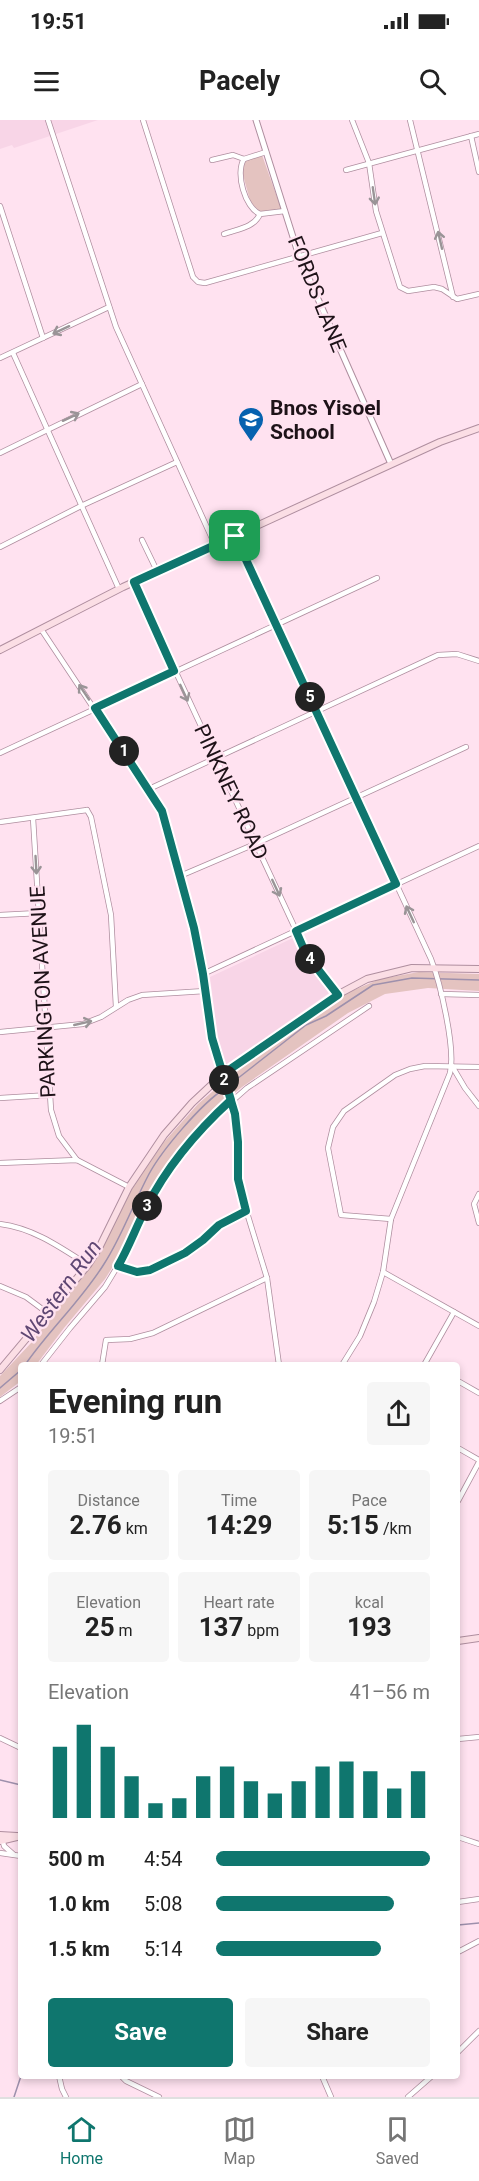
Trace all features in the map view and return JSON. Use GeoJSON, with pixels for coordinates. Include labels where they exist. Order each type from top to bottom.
{"type":"FeatureCollection","features":[{"type":"Feature","properties":{"kind":"main road"},"geometry":{"type":"LineString","coordinates":[[0,650],[157,571],[452,436],[479,428]]}},
{"type":"Feature","properties":{"kind":"main road"},"geometry":{"type":"LineString","coordinates":[[0,1370],[88,1265],[129,1187],[164,1135],[203,1092],[223,1074],[338,995],[367,979],[403,969],[435,971],[479,969]]}},
{"type":"Feature","properties":{"kind":"main road"},"geometry":{"type":"LineString","coordinates":[[460,1641],[479,1638]]}},
{"type":"Feature","properties":{"kind":"main road"},"geometry":{"type":"LineString","coordinates":[[1,1838],[18,1836]]}},
{"type":"Feature","properties":{"kind":"street"},"geometry":{"type":"LineString","coordinates":[[48,120],[110,307],[142,384],[215,545]]}},
{"type":"Feature","properties":{"kind":"street"},"geometry":{"type":"LineString","coordinates":[[143,120],[194,277],[198,282],[206,283],[382,232]]}},
{"type":"Feature","properties":{"kind":"street","name":"FORDS LANE"},"geometry":{"type":"LineString","coordinates":[[256,120],[300,256],[391,464]]}},
{"type":"Feature","properties":{"kind":"street"},"geometry":{"type":"LineString","coordinates":[[352,120],[369,163],[376,211],[398,283],[405,291],[434,287],[462,299],[479,294]]}},
{"type":"Feature","properties":{"kind":"street"},"geometry":{"type":"LineString","coordinates":[[410,120],[453,297]]}},
{"type":"Feature","properties":{"kind":"street"},"geometry":{"type":"LineString","coordinates":[[346,170],[479,134]]}},
{"type":"Feature","properties":{"kind":"street"},"geometry":{"type":"LineString","coordinates":[[471,136],[479,172]]}},
{"type":"Feature","properties":{"kind":"street"},"geometry":{"type":"LineString","coordinates":[[266,152],[253,154],[244,159],[240,166],[240,175],[249,206],[260,214],[285,211]]}},
{"type":"Feature","properties":{"kind":"street"},"geometry":{"type":"LineString","coordinates":[[212,160],[233,155],[244,159]]}},
{"type":"Feature","properties":{"kind":"street"},"geometry":{"type":"LineString","coordinates":[[0,206],[43,338]]}},
{"type":"Feature","properties":{"kind":"street"},"geometry":{"type":"LineString","coordinates":[[224,234],[252,225],[260,214]]}},
{"type":"Feature","properties":{"kind":"street"},"geometry":{"type":"LineString","coordinates":[[0,358],[110,307]]}},
{"type":"Feature","properties":{"kind":"street"},"geometry":{"type":"LineString","coordinates":[[13,353],[119,589]]}},
{"type":"Feature","properties":{"kind":"street"},"geometry":{"type":"LineString","coordinates":[[0,453],[142,384]]}},
{"type":"Feature","properties":{"kind":"street"},"geometry":{"type":"LineString","coordinates":[[0,547],[81,506],[177,462]]}},
{"type":"Feature","properties":{"kind":"street"},"geometry":{"type":"LineString","coordinates":[[235,536],[435,971],[440,987],[452,1057],[452,1066],[391,1219],[383,1272],[365,1325],[344,1362]]}},
{"type":"Feature","properties":{"kind":"street"},"geometry":{"type":"LineString","coordinates":[[142,540],[157,571]]}},
{"type":"Feature","properties":{"kind":"street"},"geometry":{"type":"LineString","coordinates":[[0,753],[377,578]]}},
{"type":"Feature","properties":{"kind":"street","name":"PINKNEY ROAD"},"geometry":{"type":"LineString","coordinates":[[134,582],[306,954],[338,995]]}},
{"type":"Feature","properties":{"kind":"street"},"geometry":{"type":"LineString","coordinates":[[41,628],[162,811],[194,928],[212,1038],[231,1100],[237,1130],[238,1179],[267,1278],[279,1362]]}},
{"type":"Feature","properties":{"kind":"street"},"geometry":{"type":"LineString","coordinates":[[149,789],[438,655],[457,654],[479,661]]}},
{"type":"Feature","properties":{"kind":"street"},"geometry":{"type":"LineString","coordinates":[[180,876],[466,747]]}},
{"type":"Feature","properties":{"kind":"street"},"geometry":{"type":"LineString","coordinates":[[0,822],[88,808],[110,905],[116,1007]]}},
{"type":"Feature","properties":{"kind":"street","name":"PARKINGTON AVENUE"},"geometry":{"type":"LineString","coordinates":[[33,818],[52,1117],[67,1149],[77,1160]]}},
{"type":"Feature","properties":{"kind":"street"},"geometry":{"type":"LineString","coordinates":[[203,974],[479,846]]}},
{"type":"Feature","properties":{"kind":"street"},"geometry":{"type":"LineString","coordinates":[[0,915],[39,913]]}},
{"type":"Feature","properties":{"kind":"street"},"geometry":{"type":"LineString","coordinates":[[0,1032],[83,1024],[142,995],[205,991]]}},
{"type":"Feature","properties":{"kind":"street"},"geometry":{"type":"LineString","coordinates":[[441,994],[479,995]]}},
{"type":"Feature","properties":{"kind":"street"},"geometry":{"type":"LineString","coordinates":[[43,1362],[96,1299],[118,1266],[146,1208],[171,1167],[199,1131],[231,1100],[369,1006]]}},
{"type":"Feature","properties":{"kind":"street"},"geometry":{"type":"LineString","coordinates":[[391,1219],[341,1215],[328,1148],[330,1134],[340,1116],[349,1107],[403,1071],[425,1066],[479,1067]]}},
{"type":"Feature","properties":{"kind":"street"},"geometry":{"type":"LineString","coordinates":[[452,1066],[479,1106]]}},
{"type":"Feature","properties":{"kind":"street"},"geometry":{"type":"LineString","coordinates":[[0,1098],[50,1095]]}},
{"type":"Feature","properties":{"kind":"street"},"geometry":{"type":"LineString","coordinates":[[0,1162],[77,1160],[129,1187]]}},
{"type":"Feature","properties":{"kind":"street"},"geometry":{"type":"LineString","coordinates":[[479,1194],[474,1204],[479,1224]]}},
{"type":"Feature","properties":{"kind":"street"},"geometry":{"type":"LineString","coordinates":[[118,1266],[137,1272],[150,1270],[185,1253],[219,1225],[246,1211]]}},
{"type":"Feature","properties":{"kind":"street"},"geometry":{"type":"LineString","coordinates":[[0,1224],[17,1226],[36,1233],[88,1265]]}},
{"type":"Feature","properties":{"kind":"street"},"geometry":{"type":"LineString","coordinates":[[383,1272],[479,1326]]}},
{"type":"Feature","properties":{"kind":"street"},"geometry":{"type":"LineString","coordinates":[[102,1362],[106,1340],[130,1339],[153,1333],[267,1278]]}},
{"type":"Feature","properties":{"kind":"street"},"geometry":{"type":"LineString","coordinates":[[0,1286],[26,1297],[49,1314]]}},
{"type":"Feature","properties":{"kind":"street"},"geometry":{"type":"LineString","coordinates":[[427,1362],[454,1312]]}},
{"type":"Feature","properties":{"kind":"street"},"geometry":{"type":"LineString","coordinates":[[460,1382],[479,1393]]}},
{"type":"Feature","properties":{"kind":"street"},"geometry":{"type":"LineString","coordinates":[[0,1401],[18,1389]]}},
{"type":"Feature","properties":{"kind":"street"},"geometry":{"type":"LineString","coordinates":[[460,1449],[479,1461],[460,1497]]}},
{"type":"Feature","properties":{"kind":"street"},"geometry":{"type":"LineString","coordinates":[[460,1739],[479,1737]]}},
{"type":"Feature","properties":{"kind":"street"},"geometry":{"type":"LineString","coordinates":[[0,1738],[18,1747]]}},
{"type":"Feature","properties":{"kind":"street"},"geometry":{"type":"LineString","coordinates":[[1,1838],[6,1850],[13,1854]]}},
{"type":"Feature","properties":{"kind":"street"},"geometry":{"type":"LineString","coordinates":[[460,1838],[479,1843]]}},
{"type":"Feature","properties":{"kind":"street"},"geometry":{"type":"LineString","coordinates":[[0,1853],[18,1855]]}},
{"type":"Feature","properties":{"kind":"street"},"geometry":{"type":"LineString","coordinates":[[460,1902],[479,1899]]}},
{"type":"Feature","properties":{"kind":"street"},"geometry":{"type":"LineString","coordinates":[[460,1951],[479,1941]]}},
{"type":"Feature","properties":{"kind":"street"},"geometry":{"type":"LineString","coordinates":[[460,2050],[479,2031]]}},
{"type":"Feature","properties":{"kind":"street"},"geometry":{"type":"LineString","coordinates":[[60,2079],[66,2097]]}},
{"type":"Feature","properties":{"kind":"street"},"geometry":{"type":"LineString","coordinates":[[124,2079],[159,2097]]}},
{"type":"Feature","properties":{"kind":"street"},"geometry":{"type":"LineString","coordinates":[[323,2079],[331,2097]]}},
{"type":"Feature","properties":{"kind":"street"},"geometry":{"type":"LineString","coordinates":[[408,2097],[429,2079]]}},
{"type":"Feature","properties":{"kind":"shaded area"},"geometry":{"type":"Polygon","coordinates":[[[0,120],[98,120],[14,148],[12,145],[0,149],[0,120]]]}},
{"type":"Feature","properties":{"kind":"shaded area"},"geometry":{"type":"Polygon","coordinates":[[[262,155],[282,211],[259,212],[251,204],[241,168],[245,161],[262,155]]]}},
{"type":"Feature","properties":{"kind":"shaded area"},"geometry":{"type":"Polygon","coordinates":[[[293,938],[303,959],[329,993],[226,1065],[218,1039],[210,977],[293,938]]]}},
{"type":"Feature","properties":{"kind":"shaded area"},"geometry":{"type":"Polygon","coordinates":[[[419,972],[479,974],[479,991],[428,988],[385,994],[348,1013],[220,1105],[172,1159],[143,1204],[117,1260],[105,1279],[38,1362],[18,1362],[18,1383],[0,1397],[0,1376],[31,1343],[98,1257],[132,1189],[164,1142],[198,1104],[241,1067],[347,993],[380,979],[419,972]]]}},
{"type":"Feature","properties":{"kind":"waterway","name":"Western Run"},"geometry":{"type":"LineString","coordinates":[[228,1086],[306,1025],[326,1016],[373,985],[412,978],[479,980]]}},
{"type":"Feature","properties":{"kind":"waterway","name":"Western Run"},"geometry":{"type":"LineString","coordinates":[[27,1362],[104,1264],[149,1174],[163,1153],[194,1116],[224,1089]]}},
{"type":"Feature","properties":{"kind":"waterway","name":"Western Run"},"geometry":{"type":"LineString","coordinates":[[0,1388],[18,1373]]}},
{"type":"Feature","properties":{"kind":"waterway"},"geometry":{"type":"LineString","coordinates":[[0,1780],[18,1784]]}},
{"type":"Feature","properties":{"kind":"waterway"},"geometry":{"type":"LineString","coordinates":[[460,1925],[479,1923]]}},
{"type":"Feature","properties":{"kind":"waterway"},"geometry":{"type":"LineString","coordinates":[[14,2097],[20,2079]]}},
{"type":"Feature","properties":{"kind":"place","name":"Bnos Yisoel School"},"geometry":{"type":"Point","coordinates":[251,443]}},
{"type":"Feature","properties":{"kind":"route"},"geometry":{"type":"LineString","coordinates":[[235,536],[134,582],[174,671],[95,708],[162,811],[194,928],[212,1038],[215,1050],[231,1100],[235,1114],[238,1179],[246,1211],[219,1225],[185,1253],[145,1272],[132,1272],[118,1266],[162,1180],[205,1125],[231,1100],[223,1074],[338,995],[306,954],[296,931],[396,884],[235,536]]}}]}
